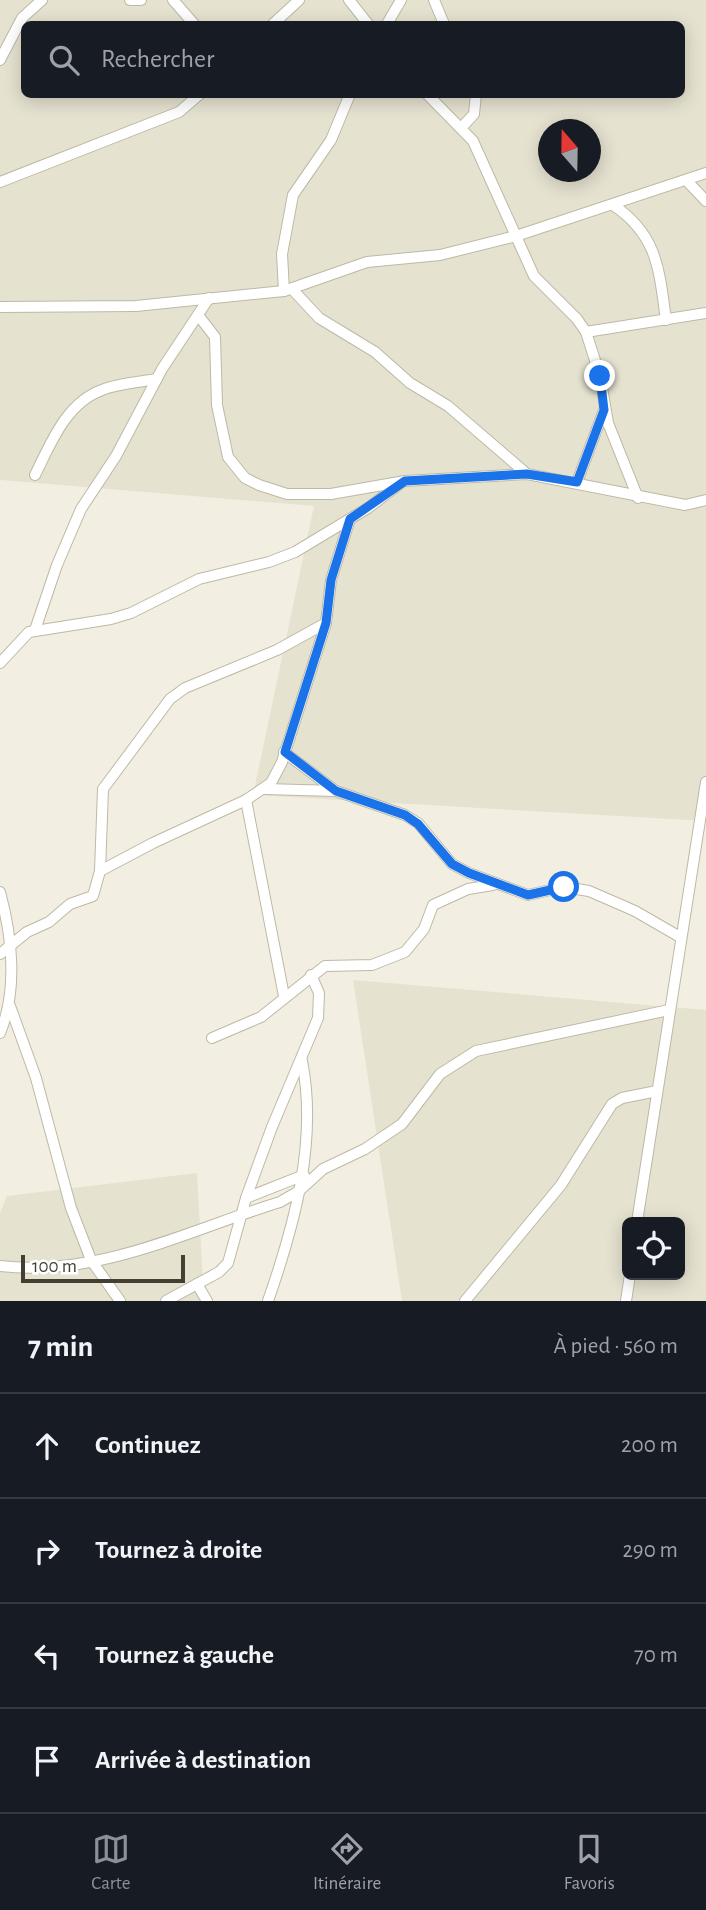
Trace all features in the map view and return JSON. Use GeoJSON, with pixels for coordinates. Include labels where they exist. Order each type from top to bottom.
{"type":"FeatureCollection","features":[{"type":"Feature","properties":{"kind":"street"},"geometry":{"type":"LineString","coordinates":[[0,60],[22,18],[42,0]]}},
{"type":"Feature","properties":{"kind":"street"},"geometry":{"type":"LineString","coordinates":[[130,0],[141,0]]}},
{"type":"Feature","properties":{"kind":"street"},"geometry":{"type":"LineString","coordinates":[[173,0],[191,21]]}},
{"type":"Feature","properties":{"kind":"street"},"geometry":{"type":"LineString","coordinates":[[276,21],[299,0]]}},
{"type":"Feature","properties":{"kind":"street"},"geometry":{"type":"LineString","coordinates":[[349,0],[366,21]]}},
{"type":"Feature","properties":{"kind":"street"},"geometry":{"type":"LineString","coordinates":[[389,21],[401,0]]}},
{"type":"Feature","properties":{"kind":"street"},"geometry":{"type":"LineString","coordinates":[[434,0],[443,21]]}},
{"type":"Feature","properties":{"kind":"street"},"geometry":{"type":"LineString","coordinates":[[0,182],[168,116],[194,98]]}},
{"type":"Feature","properties":{"kind":"street"},"geometry":{"type":"LineString","coordinates":[[348,98],[331,140],[293,195],[282,254],[288,290],[319,318],[375,352],[410,383],[448,406],[527,474]]}},
{"type":"Feature","properties":{"kind":"street"},"geometry":{"type":"LineString","coordinates":[[431,98],[473,141],[540,285],[564,306],[586,332],[600,376],[604,410],[638,498]]}},
{"type":"Feature","properties":{"kind":"street"},"geometry":{"type":"LineString","coordinates":[[462,127],[474,114],[476,98]]}},
{"type":"Feature","properties":{"kind":"street"},"geometry":{"type":"LineString","coordinates":[[0,307],[136,306],[288,290],[368,262],[440,255],[516,236],[706,173]]}},
{"type":"Feature","properties":{"kind":"street"},"geometry":{"type":"LineString","coordinates":[[687,181],[706,201]]}},
{"type":"Feature","properties":{"kind":"street"},"geometry":{"type":"LineString","coordinates":[[613,205],[633,219],[652,248],[660,275],[666,320]]}},
{"type":"Feature","properties":{"kind":"street"},"geometry":{"type":"LineString","coordinates":[[36,630],[57,565],[81,509],[116,456],[157,379],[209,298]]}},
{"type":"Feature","properties":{"kind":"street"},"geometry":{"type":"LineString","coordinates":[[586,332],[706,313]]}},
{"type":"Feature","properties":{"kind":"street"},"geometry":{"type":"LineString","coordinates":[[198,315],[215,337],[220,430],[228,457],[245,478],[287,494],[331,494],[405,481],[527,474],[577,482],[638,498],[685,505],[706,500]]}},
{"type":"Feature","properties":{"kind":"street"},"geometry":{"type":"LineString","coordinates":[[35,475],[59,428],[85,398],[103,389],[157,379]]}},
{"type":"Feature","properties":{"kind":"street"},"geometry":{"type":"LineString","coordinates":[[577,482],[604,410]]}},
{"type":"Feature","properties":{"kind":"street"},"geometry":{"type":"LineString","coordinates":[[0,663],[29,632],[75,627],[131,613],[199,579],[269,562],[295,552],[350,519],[405,481]]}},
{"type":"Feature","properties":{"kind":"street"},"geometry":{"type":"LineString","coordinates":[[100,872],[265,789],[285,752],[326,623],[331,580],[350,519]]}},
{"type":"Feature","properties":{"kind":"street"},"geometry":{"type":"LineString","coordinates":[[0,954],[49,922],[76,900],[92,898],[100,872],[103,789],[170,699],[185,688],[277,650],[326,623]]}},
{"type":"Feature","properties":{"kind":"street"},"geometry":{"type":"LineString","coordinates":[[285,752],[336,791]]}},
{"type":"Feature","properties":{"kind":"street"},"geometry":{"type":"LineString","coordinates":[[639,1217],[706,782]]}},
{"type":"Feature","properties":{"kind":"street"},"geometry":{"type":"LineString","coordinates":[[265,789],[336,791],[405,815],[418,824],[452,864],[496,884],[528,895],[564,887],[589,891],[635,911],[680,937]]}},
{"type":"Feature","properties":{"kind":"street"},"geometry":{"type":"LineString","coordinates":[[246,800],[284,996]]}},
{"type":"Feature","properties":{"kind":"street"},"geometry":{"type":"LineString","coordinates":[[212,1038],[261,1017],[325,966],[372,965],[394,958],[405,952],[419,936],[433,905],[468,889],[496,884]]}},
{"type":"Feature","properties":{"kind":"street"},"geometry":{"type":"LineString","coordinates":[[0,892],[10,926],[10,1006],[36,1078],[71,1208],[91,1260],[120,1301]]}},
{"type":"Feature","properties":{"kind":"street"},"geometry":{"type":"LineString","coordinates":[[166,1301],[219,1272],[228,1263],[246,1198],[318,1018],[319,993],[311,975]]}},
{"type":"Feature","properties":{"kind":"street"},"geometry":{"type":"LineString","coordinates":[[0,1033],[10,1006]]}},
{"type":"Feature","properties":{"kind":"street"},"geometry":{"type":"LineString","coordinates":[[246,1198],[323,1169],[365,1149],[401,1124],[440,1074],[476,1051],[669,1010]]}},
{"type":"Feature","properties":{"kind":"street"},"geometry":{"type":"LineString","coordinates":[[268,1301],[282,1265],[299,1191],[307,1100],[302,1061]]}},
{"type":"Feature","properties":{"kind":"street"},"geometry":{"type":"LineString","coordinates":[[465,1301],[561,1185],[612,1104],[622,1098],[657,1091]]}},
{"type":"Feature","properties":{"kind":"street"},"geometry":{"type":"LineString","coordinates":[[0,1266],[40,1270],[151,1247],[280,1202],[299,1191],[323,1169]]}},
{"type":"Feature","properties":{"kind":"street"},"geometry":{"type":"LineString","coordinates":[[626,1301],[629,1280]]}},
{"type":"Feature","properties":{"kind":"street"},"geometry":{"type":"LineString","coordinates":[[197,1284],[207,1301]]}},
{"type":"Feature","properties":{"kind":"shaded area"},"geometry":{"type":"Polygon","coordinates":[[[0,0],[706,0],[706,821],[253,795],[314,506],[0,480],[0,0]]]}},
{"type":"Feature","properties":{"kind":"shaded area"},"geometry":{"type":"Polygon","coordinates":[[[353,980],[706,1010],[706,1301],[402,1301],[353,980]]]}},
{"type":"Feature","properties":{"kind":"shaded area"},"geometry":{"type":"Polygon","coordinates":[[[197,1173],[204,1301],[0,1301],[0,1213],[7,1196],[197,1173]]]}},
{"type":"Feature","properties":{"kind":"route"},"geometry":{"type":"LineString","coordinates":[[564,887],[528,895],[469,873],[452,864],[418,824],[405,815],[336,791],[285,752],[326,623],[331,580],[350,519],[405,481],[527,474],[577,482],[595,428],[604,410],[600,376]]}}]}
